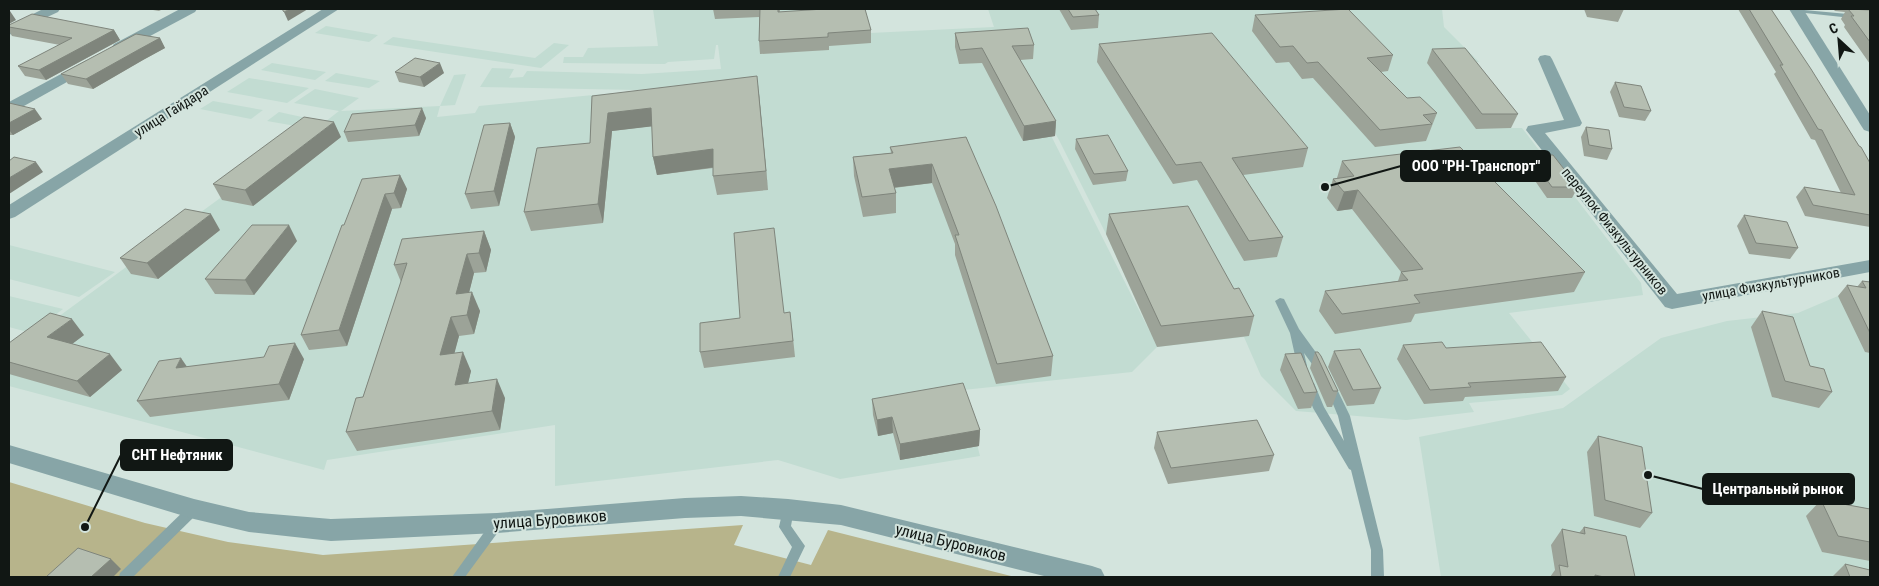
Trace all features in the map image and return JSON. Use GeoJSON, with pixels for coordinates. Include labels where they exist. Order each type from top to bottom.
{"type":"FeatureCollection","features":[{"type":"Feature","properties":{"kind":"street"},"geometry":{"type":"LineString","coordinates":[[9,31],[53,9]]}},
{"type":"Feature","properties":{"kind":"street"},"geometry":{"type":"LineString","coordinates":[[9,108],[190,9]]}},
{"type":"Feature","properties":{"kind":"street","name":"улица Гайдара"},"geometry":{"type":"LineString","coordinates":[[9,213],[332,9]]}},
{"type":"Feature","properties":{"kind":"street"},"geometry":{"type":"LineString","coordinates":[[1796,9],[1870,127]]}},
{"type":"Feature","properties":{"kind":"street","name":"переулок Физкультурников"},"geometry":{"type":"LineString","coordinates":[[1545,59],[1574,123],[1534,130],[1672,302]]}},
{"type":"Feature","properties":{"kind":"street","name":"улица Физкультурников"},"geometry":{"type":"LineString","coordinates":[[1672,302],[1870,266]]}},
{"type":"Feature","properties":{"kind":"street","name":"улица Буровиков"},"geometry":{"type":"LineString","coordinates":[[9,454],[194,509],[249,522],[331,530],[497,523],[684,508],[741,506],[788,509],[841,515],[1092,577]]}},
{"type":"Feature","properties":{"kind":"lane"},"geometry":{"type":"LineString","coordinates":[[1796,9],[1870,18]]}},
{"type":"Feature","properties":{"kind":"lane"},"geometry":{"type":"LineString","coordinates":[[1280,301],[1294,330],[1319,363],[1340,406],[1377,550],[1378,577]]}},
{"type":"Feature","properties":{"kind":"lane"},"geometry":{"type":"LineString","coordinates":[[1294,330],[1301,365],[1320,408],[1359,477]]}},
{"type":"Feature","properties":{"kind":"lane"},"geometry":{"type":"LineString","coordinates":[[125,577],[194,509]]}},
{"type":"Feature","properties":{"kind":"lane"},"geometry":{"type":"LineString","coordinates":[[784,577],[799,546],[785,527],[788,509]]}},
{"type":"Feature","properties":{"kind":"lane"},"geometry":{"type":"LineString","coordinates":[[458,577],[497,523]]}},
{"type":"Feature","properties":{"kind":"shaded area"},"geometry":{"type":"Polygon","coordinates":[[[653,9],[863,9],[870,33],[994,27],[988,9],[1442,9],[1444,27],[1479,62],[1461,63],[1511,128],[1522,128],[1641,283],[1643,295],[1509,313],[1570,389],[1562,395],[1469,403],[1474,412],[1406,420],[1296,411],[1261,376],[1244,337],[1157,347],[1132,372],[963,390],[980,456],[840,479],[778,460],[555,486],[555,425],[327,460],[324,470],[9,386],[9,353],[317,127],[313,129],[267,121],[279,112],[325,122],[339,111],[294,103],[315,89],[359,98],[341,111],[440,106],[437,117],[475,113],[479,106],[614,93],[613,99],[721,83],[638,90],[480,87],[492,68],[514,69],[509,78],[523,77],[527,71],[642,74],[721,69],[718,45],[716,45],[714,59],[668,62],[665,64],[563,63],[564,57],[583,57],[588,48],[658,46],[653,9]],[[1012,58],[1150,332],[1106,234],[1059,140],[1012,58]]]}},
{"type":"Feature","properties":{"kind":"shaded area"},"geometry":{"type":"Polygon","coordinates":[[[326,26],[378,35],[369,42],[315,33],[326,26]]]}},
{"type":"Feature","properties":{"kind":"shaded area"},"geometry":{"type":"Polygon","coordinates":[[[393,37],[535,58],[554,43],[569,45],[541,68],[383,44],[393,37]]]}},
{"type":"Feature","properties":{"kind":"shaded area"},"geometry":{"type":"Polygon","coordinates":[[[272,63],[326,72],[315,80],[261,70],[272,63]]]}},
{"type":"Feature","properties":{"kind":"shaded area"},"geometry":{"type":"Polygon","coordinates":[[[336,73],[380,81],[369,88],[325,81],[336,73]]]}},
{"type":"Feature","properties":{"kind":"shaded area"},"geometry":{"type":"Polygon","coordinates":[[[466,74],[455,105],[440,106],[454,75],[466,74]]]}},
{"type":"Feature","properties":{"kind":"shaded area"},"geometry":{"type":"Polygon","coordinates":[[[249,78],[309,88],[287,103],[227,92],[249,78]]]}},
{"type":"Feature","properties":{"kind":"shaded area"},"geometry":{"type":"Polygon","coordinates":[[[213,101],[263,110],[251,119],[200,109],[213,101]]]}},
{"type":"Feature","properties":{"kind":"shaded area"},"geometry":{"type":"Polygon","coordinates":[[[9,245],[115,272],[79,297],[9,279],[9,245]]]}},
{"type":"Feature","properties":{"kind":"shaded area"},"geometry":{"type":"Polygon","coordinates":[[[1870,289],[1870,577],[1441,577],[1419,437],[1563,408],[1661,338],[1727,321],[1798,313],[1838,296],[1856,299],[1870,289]]]}},
{"type":"Feature","properties":{"kind":"shaded area"},"geometry":{"type":"Polygon","coordinates":[[[9,296],[63,309],[31,333],[9,327],[9,296]]]}},
{"type":"Feature","properties":{"kind":"shaded area"},"geometry":{"type":"Polygon","coordinates":[[[9,482],[145,523],[228,542],[323,555],[743,525],[734,545],[811,565],[828,530],[1015,577],[9,577],[9,482]]]}},
{"type":"Feature","properties":{"kind":"building"},"geometry":{"type":"Polygon","coordinates":[[[760,9],[778,9],[778,12],[865,9],[871,30],[828,33],[828,37],[759,41],[760,9]]]}},
{"type":"Feature","properties":{"kind":"building"},"geometry":{"type":"Polygon","coordinates":[[[1068,9],[1095,9],[1099,15],[1073,17],[1068,9]]]}},
{"type":"Feature","properties":{"kind":"building"},"geometry":{"type":"Polygon","coordinates":[[[1348,9],[1393,55],[1367,58],[1407,98],[1420,97],[1437,113],[1423,115],[1432,124],[1380,130],[1318,62],[1307,63],[1293,46],[1280,47],[1255,15],[1348,9]]]}},
{"type":"Feature","properties":{"kind":"building"},"geometry":{"type":"Polygon","coordinates":[[[1749,9],[1771,9],[1861,147],[1870,163],[1870,215],[1813,205],[1804,187],[1855,195],[1822,130],[1818,129],[1780,65],[1783,65],[1749,9]]]}},
{"type":"Feature","properties":{"kind":"building"},"geometry":{"type":"Polygon","coordinates":[[[1848,9],[1870,10],[1870,42],[1851,16],[1854,16],[1848,9]]]}},
{"type":"Feature","properties":{"kind":"building"},"geometry":{"type":"Polygon","coordinates":[[[32,14],[114,30],[39,70],[18,66],[72,38],[9,27],[9,25],[32,14]]]}},
{"type":"Feature","properties":{"kind":"building"},"geometry":{"type":"Polygon","coordinates":[[[1028,28],[1034,45],[1012,46],[1056,121],[1024,126],[982,48],[960,50],[955,33],[1028,28]]]}},
{"type":"Feature","properties":{"kind":"building"},"geometry":{"type":"Polygon","coordinates":[[[1212,33],[1308,148],[1232,158],[1283,237],[1249,241],[1201,162],[1176,165],[1099,44],[1212,33]]]}},
{"type":"Feature","properties":{"kind":"building"},"geometry":{"type":"Polygon","coordinates":[[[136,34],[160,38],[86,79],[61,74],[136,34]]]}},
{"type":"Feature","properties":{"kind":"building"},"geometry":{"type":"Polygon","coordinates":[[[1465,48],[1518,114],[1482,114],[1432,49],[1465,48]]]}},
{"type":"Feature","properties":{"kind":"building"},"geometry":{"type":"Polygon","coordinates":[[[415,58],[440,63],[420,77],[395,72],[415,58]]]}},
{"type":"Feature","properties":{"kind":"building"},"geometry":{"type":"Polygon","coordinates":[[[757,76],[766,171],[713,176],[713,149],[653,157],[651,108],[608,113],[598,204],[524,212],[537,148],[590,143],[592,96],[757,76]]]}},
{"type":"Feature","properties":{"kind":"building"},"geometry":{"type":"Polygon","coordinates":[[[1615,82],[1641,86],[1651,111],[1624,107],[1615,82]]]}},
{"type":"Feature","properties":{"kind":"building"},"geometry":{"type":"Polygon","coordinates":[[[9,103],[35,109],[9,123],[9,103]]]}},
{"type":"Feature","properties":{"kind":"building"},"geometry":{"type":"Polygon","coordinates":[[[422,108],[415,125],[344,132],[352,114],[422,108]]]}},
{"type":"Feature","properties":{"kind":"building"},"geometry":{"type":"Polygon","coordinates":[[[304,117],[334,122],[245,190],[213,184],[304,117]]]}},
{"type":"Feature","properties":{"kind":"building"},"geometry":{"type":"Polygon","coordinates":[[[510,123],[494,191],[465,194],[484,125],[510,123]]]}},
{"type":"Feature","properties":{"kind":"building"},"geometry":{"type":"Polygon","coordinates":[[[1586,127],[1609,130],[1612,149],[1589,145],[1586,127]]]}},
{"type":"Feature","properties":{"kind":"building"},"geometry":{"type":"Polygon","coordinates":[[[1108,135],[1128,171],[1094,174],[1076,139],[1108,135]]]}},
{"type":"Feature","properties":{"kind":"building"},"geometry":{"type":"Polygon","coordinates":[[[966,137],[996,206],[1053,356],[997,364],[955,235],[959,235],[932,164],[889,169],[896,193],[862,197],[853,157],[893,153],[890,147],[966,137]]]}},
{"type":"Feature","properties":{"kind":"building"},"geometry":{"type":"Polygon","coordinates":[[[1460,147],[1585,272],[1414,295],[1420,303],[1342,314],[1325,291],[1408,280],[1401,272],[1423,269],[1358,190],[1344,192],[1333,179],[1354,176],[1342,161],[1460,147]]]}},
{"type":"Feature","properties":{"kind":"building"},"geometry":{"type":"Polygon","coordinates":[[[1529,155],[1553,155],[1578,187],[1552,187],[1529,155]]]}},
{"type":"Feature","properties":{"kind":"building"},"geometry":{"type":"Polygon","coordinates":[[[14,157],[36,162],[9,178],[9,161],[14,157]]]}},
{"type":"Feature","properties":{"kind":"building"},"geometry":{"type":"Polygon","coordinates":[[[400,175],[394,193],[385,194],[339,330],[301,335],[342,225],[344,225],[362,179],[400,175]]]}},
{"type":"Feature","properties":{"kind":"building"},"geometry":{"type":"Polygon","coordinates":[[[1188,206],[1234,289],[1239,288],[1254,316],[1161,326],[1109,214],[1188,206]]]}},
{"type":"Feature","properties":{"kind":"building"},"geometry":{"type":"Polygon","coordinates":[[[185,209],[211,214],[147,263],[120,258],[185,209]]]}},
{"type":"Feature","properties":{"kind":"building"},"geometry":{"type":"Polygon","coordinates":[[[1744,215],[1787,222],[1798,248],[1756,243],[1744,215]]]}},
{"type":"Feature","properties":{"kind":"building"},"geometry":{"type":"Polygon","coordinates":[[[252,225],[289,225],[245,280],[205,279],[252,225]]]}},
{"type":"Feature","properties":{"kind":"building"},"geometry":{"type":"Polygon","coordinates":[[[774,228],[784,313],[790,312],[793,341],[700,352],[700,323],[740,318],[734,233],[774,228]]]}},
{"type":"Feature","properties":{"kind":"building"},"geometry":{"type":"Polygon","coordinates":[[[484,231],[479,253],[467,254],[456,294],[472,292],[467,315],[451,317],[440,355],[463,352],[455,385],[497,379],[492,411],[346,432],[356,398],[363,397],[407,263],[394,265],[402,239],[484,231]]]}},
{"type":"Feature","properties":{"kind":"building"},"geometry":{"type":"Polygon","coordinates":[[[1862,281],[1870,282],[1870,333],[1847,285],[1866,288],[1862,281]]]}},
{"type":"Feature","properties":{"kind":"building"},"geometry":{"type":"Polygon","coordinates":[[[1762,311],[1793,317],[1810,366],[1824,369],[1832,392],[1785,381],[1762,311]]]}},
{"type":"Feature","properties":{"kind":"building"},"geometry":{"type":"Polygon","coordinates":[[[50,313],[72,319],[47,337],[110,354],[77,381],[9,362],[9,343],[50,313]]]}},
{"type":"Feature","properties":{"kind":"building"},"geometry":{"type":"Polygon","coordinates":[[[1442,342],[1446,348],[1541,342],[1566,377],[1468,383],[1471,387],[1430,390],[1403,345],[1442,342]]]}},
{"type":"Feature","properties":{"kind":"building"},"geometry":{"type":"Polygon","coordinates":[[[295,343],[279,384],[137,401],[159,361],[181,358],[176,368],[264,357],[269,346],[295,343]]]}},
{"type":"Feature","properties":{"kind":"building"},"geometry":{"type":"Polygon","coordinates":[[[1360,349],[1381,388],[1353,390],[1334,351],[1360,349]]]}},
{"type":"Feature","properties":{"kind":"building"},"geometry":{"type":"Polygon","coordinates":[[[1315,352],[1318,352],[1321,356],[1338,391],[1333,391],[1315,352]]]}},
{"type":"Feature","properties":{"kind":"building"},"geometry":{"type":"Polygon","coordinates":[[[1301,353],[1317,392],[1304,393],[1285,354],[1301,353]]]}},
{"type":"Feature","properties":{"kind":"building"},"geometry":{"type":"Polygon","coordinates":[[[963,383],[980,430],[900,444],[892,417],[877,420],[872,399],[963,383]]]}},
{"type":"Feature","properties":{"kind":"building"},"geometry":{"type":"Polygon","coordinates":[[[1257,420],[1274,455],[1171,468],[1157,432],[1257,420]]]}},
{"type":"Feature","properties":{"kind":"building"},"geometry":{"type":"Polygon","coordinates":[[[1598,436],[1642,447],[1652,513],[1605,500],[1598,436]]]}},
{"type":"Feature","properties":{"kind":"building"},"geometry":{"type":"Polygon","coordinates":[[[1821,500],[1870,509],[1870,542],[1838,536],[1821,500]]]}},
{"type":"Feature","properties":{"kind":"building"},"geometry":{"type":"Polygon","coordinates":[[[1584,527],[1626,536],[1635,577],[1604,577],[1595,575],[1595,577],[1561,577],[1559,565],[1568,567],[1562,529],[1585,534],[1584,527]]]}},
{"type":"Feature","properties":{"kind":"building"},"geometry":{"type":"Polygon","coordinates":[[[78,548],[111,559],[91,577],[46,577],[78,548]]]}},
{"type":"Feature","properties":{"kind":"building"},"geometry":{"type":"Polygon","coordinates":[[[1845,564],[1870,570],[1870,577],[1850,577],[1845,564]]]}},
{"type":"Feature","properties":{"kind":"place","name":"ООО \"РН-Транспорт\""},"geometry":{"type":"Point","coordinates":[1325,187]}},
{"type":"Feature","properties":{"kind":"place","name":"Центральный рынок"},"geometry":{"type":"Point","coordinates":[1648,475]}},
{"type":"Feature","properties":{"kind":"place","name":"СНТ Нефтяник"},"geometry":{"type":"Point","coordinates":[85,527]}}]}
